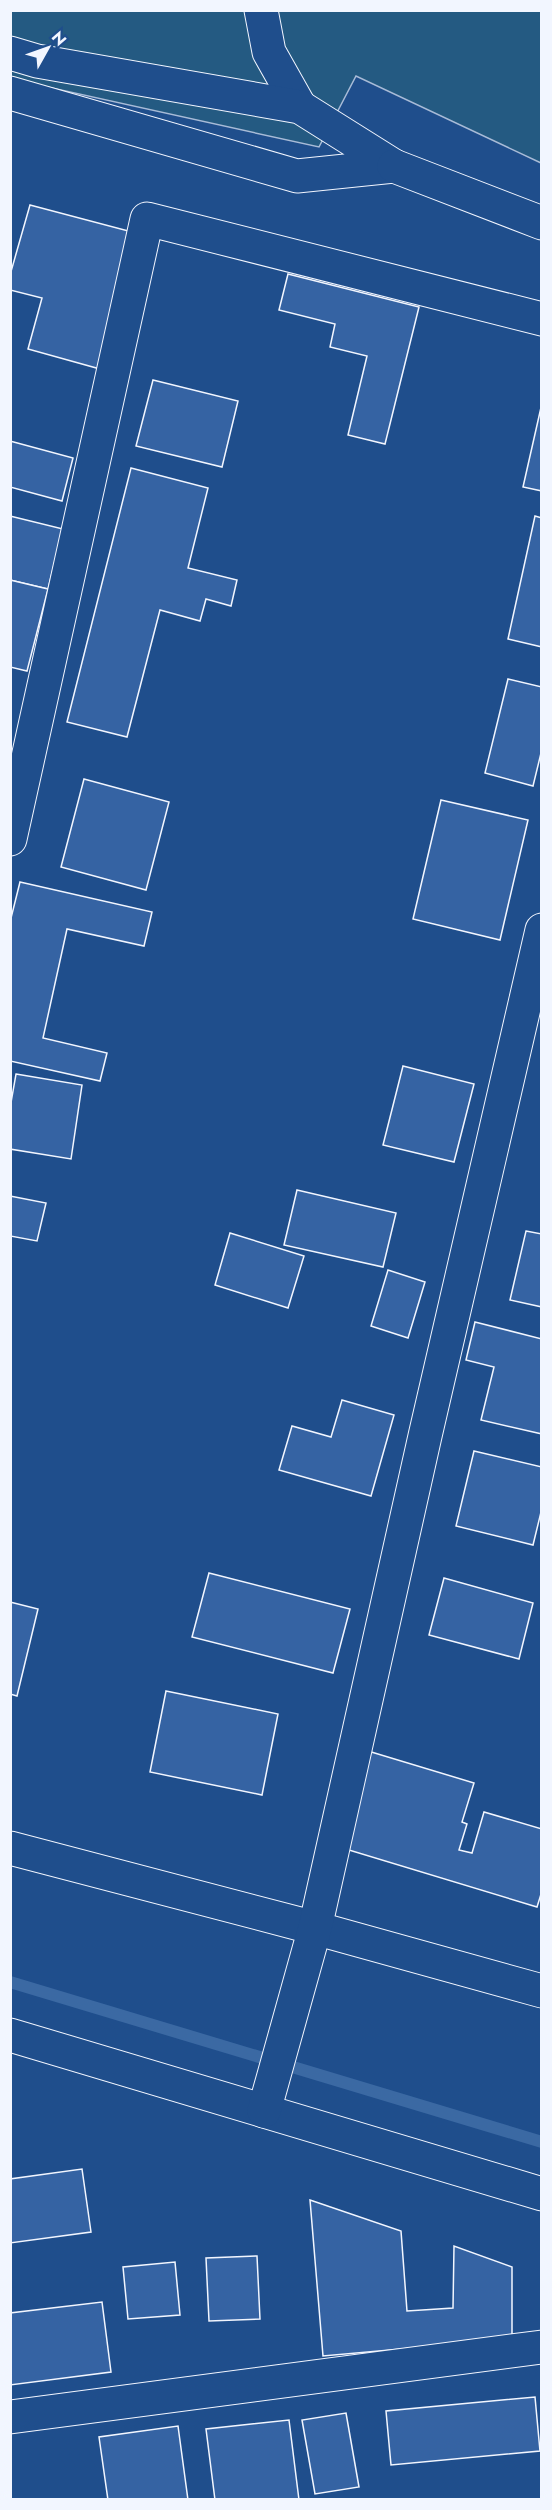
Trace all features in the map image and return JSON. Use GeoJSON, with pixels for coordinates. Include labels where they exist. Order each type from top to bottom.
{"type":"FeatureCollection","features":[{"type":"Feature","properties":{"kind":"street"},"geometry":{"type":"LineString","coordinates":[[261,10],[269,52],[300,107]]}},
{"type":"Feature","properties":{"kind":"street"},"geometry":{"type":"LineString","coordinates":[[10,53],[37,61],[300,107],[394,166],[542,223]]}},
{"type":"Feature","properties":{"kind":"street"},"geometry":{"type":"LineString","coordinates":[[10,93],[297,176],[394,166]]}},
{"type":"Feature","properties":{"kind":"street"},"geometry":{"type":"LineString","coordinates":[[10,839],[147,219],[542,319]]}},
{"type":"Feature","properties":{"kind":"street"},"geometry":{"type":"LineString","coordinates":[[264,2111],[315,1928],[542,930]]}},
{"type":"Feature","properties":{"kind":"street"},"geometry":{"type":"LineString","coordinates":[[10,1848],[315,1928],[542,1991]]}},
{"type":"Feature","properties":{"kind":"street"},"geometry":{"type":"LineString","coordinates":[[10,2035],[542,2194]]}},
{"type":"Feature","properties":{"kind":"street"},"geometry":{"type":"LineString","coordinates":[[10,2417],[542,2347]]}},
{"type":"Feature","properties":{"kind":"shaded area"},"geometry":{"type":"Polygon","coordinates":[[[11,11],[541,11],[541,163],[356,76],[319,147],[11,79],[11,11]]]}},
{"type":"Feature","properties":{"kind":"building"},"geometry":{"type":"Polygon","coordinates":[[[30,205],[136,233],[100,369],[28,349],[42,298],[10,290],[10,275],[30,205]]]}},
{"type":"Feature","properties":{"kind":"building"},"geometry":{"type":"Polygon","coordinates":[[[288,274],[419,307],[385,444],[348,435],[367,356],[330,347],[335,324],[279,310],[288,274]]]}},
{"type":"Feature","properties":{"kind":"building"},"geometry":{"type":"Polygon","coordinates":[[[153,380],[238,401],[222,467],[136,446],[153,380]]]}},
{"type":"Feature","properties":{"kind":"building"},"geometry":{"type":"Polygon","coordinates":[[[542,403],[542,491],[523,487],[542,403]]]}},
{"type":"Feature","properties":{"kind":"building"},"geometry":{"type":"Polygon","coordinates":[[[10,441],[73,458],[62,501],[10,487],[10,441]]]}},
{"type":"Feature","properties":{"kind":"building"},"geometry":{"type":"Polygon","coordinates":[[[131,468],[208,488],[188,568],[237,580],[231,606],[206,599],[200,621],[160,610],[127,737],[67,722],[131,468]]]}},
{"type":"Feature","properties":{"kind":"building"},"geometry":{"type":"Polygon","coordinates":[[[10,516],[63,529],[48,589],[10,580],[10,516]]]}},
{"type":"Feature","properties":{"kind":"building"},"geometry":{"type":"Polygon","coordinates":[[[535,516],[542,518],[542,647],[508,639],[535,516]]]}},
{"type":"Feature","properties":{"kind":"building"},"geometry":{"type":"Polygon","coordinates":[[[10,580],[48,589],[27,671],[10,667],[10,580]]]}},
{"type":"Feature","properties":{"kind":"building"},"geometry":{"type":"Polygon","coordinates":[[[508,679],[542,687],[542,749],[533,786],[485,773],[508,679]]]}},
{"type":"Feature","properties":{"kind":"building"},"geometry":{"type":"Polygon","coordinates":[[[84,779],[169,802],[146,890],[61,867],[84,779]]]}},
{"type":"Feature","properties":{"kind":"building"},"geometry":{"type":"Polygon","coordinates":[[[441,800],[528,820],[500,940],[413,919],[441,800]]]}},
{"type":"Feature","properties":{"kind":"building"},"geometry":{"type":"Polygon","coordinates":[[[20,882],[152,912],[144,946],[67,929],[43,1038],[107,1053],[100,1081],[10,1061],[10,922],[20,882]]]}},
{"type":"Feature","properties":{"kind":"building"},"geometry":{"type":"Polygon","coordinates":[[[403,1066],[474,1084],[454,1162],[383,1145],[403,1066]]]}},
{"type":"Feature","properties":{"kind":"building"},"geometry":{"type":"Polygon","coordinates":[[[16,1074],[82,1085],[71,1159],[10,1149],[10,1108],[16,1074]]]}},
{"type":"Feature","properties":{"kind":"building"},"geometry":{"type":"Polygon","coordinates":[[[297,1190],[396,1213],[383,1267],[284,1245],[297,1190]]]}},
{"type":"Feature","properties":{"kind":"building"},"geometry":{"type":"Polygon","coordinates":[[[10,1196],[46,1203],[37,1241],[10,1236],[10,1196]]]}},
{"type":"Feature","properties":{"kind":"building"},"geometry":{"type":"Polygon","coordinates":[[[526,1231],[542,1234],[542,1307],[510,1300],[526,1231]]]}},
{"type":"Feature","properties":{"kind":"building"},"geometry":{"type":"Polygon","coordinates":[[[230,1233],[304,1256],[288,1308],[215,1285],[230,1233]]]}},
{"type":"Feature","properties":{"kind":"building"},"geometry":{"type":"Polygon","coordinates":[[[388,1270],[425,1282],[408,1338],[371,1326],[388,1270]]]}},
{"type":"Feature","properties":{"kind":"building"},"geometry":{"type":"Polygon","coordinates":[[[475,1322],[542,1339],[542,1434],[481,1420],[494,1367],[466,1360],[475,1322]]]}},
{"type":"Feature","properties":{"kind":"building"},"geometry":{"type":"Polygon","coordinates":[[[342,1400],[394,1415],[371,1496],[279,1470],[292,1426],[331,1437],[342,1400]]]}},
{"type":"Feature","properties":{"kind":"building"},"geometry":{"type":"Polygon","coordinates":[[[474,1451],[542,1467],[542,1508],[533,1545],[456,1526],[474,1451]]]}},
{"type":"Feature","properties":{"kind":"building"},"geometry":{"type":"Polygon","coordinates":[[[209,1573],[350,1609],[333,1673],[192,1637],[209,1573]]]}},
{"type":"Feature","properties":{"kind":"building"},"geometry":{"type":"Polygon","coordinates":[[[444,1578],[533,1603],[519,1659],[429,1635],[444,1578]]]}},
{"type":"Feature","properties":{"kind":"building"},"geometry":{"type":"Polygon","coordinates":[[[10,1602],[38,1609],[17,1696],[10,1694],[10,1602]]]}},
{"type":"Feature","properties":{"kind":"building"},"geometry":{"type":"Polygon","coordinates":[[[166,1691],[278,1714],[262,1795],[150,1772],[166,1691]]]}},
{"type":"Feature","properties":{"kind":"building"},"geometry":{"type":"Polygon","coordinates":[[[368,1751],[474,1783],[462,1822],[467,1824],[459,1850],[472,1853],[484,1812],[542,1829],[542,1891],[537,1907],[339,1847],[368,1751]]]}},
{"type":"Feature","properties":{"kind":"building"},"geometry":{"type":"Polygon","coordinates":[[[82,2169],[91,2232],[10,2243],[10,2179],[82,2169]]]}},
{"type":"Feature","properties":{"kind":"building"},"geometry":{"type":"Polygon","coordinates":[[[310,2200],[401,2231],[407,2311],[453,2308],[454,2246],[512,2267],[512,2339],[323,2356],[310,2200]]]}},
{"type":"Feature","properties":{"kind":"building"},"geometry":{"type":"Polygon","coordinates":[[[257,2256],[260,2319],[209,2321],[206,2258],[257,2256]]]}},
{"type":"Feature","properties":{"kind":"building"},"geometry":{"type":"Polygon","coordinates":[[[175,2262],[180,2315],[128,2319],[123,2267],[175,2262]]]}},
{"type":"Feature","properties":{"kind":"building"},"geometry":{"type":"Polygon","coordinates":[[[102,2302],[111,2372],[10,2385],[10,2313],[102,2302]]]}},
{"type":"Feature","properties":{"kind":"building"},"geometry":{"type":"Polygon","coordinates":[[[535,2397],[540,2451],[391,2465],[386,2411],[535,2397]]]}},
{"type":"Feature","properties":{"kind":"building"},"geometry":{"type":"Polygon","coordinates":[[[346,2413],[359,2487],[315,2494],[302,2420],[346,2413]]]}},
{"type":"Feature","properties":{"kind":"building"},"geometry":{"type":"Polygon","coordinates":[[[289,2420],[299,2500],[215,2500],[206,2429],[289,2420]]]}},
{"type":"Feature","properties":{"kind":"building"},"geometry":{"type":"Polygon","coordinates":[[[178,2426],[188,2500],[108,2500],[99,2437],[178,2426]]]}},
{"type":"Feature","properties":{"kind":"waterway"},"geometry":{"type":"LineString","coordinates":[[10,1982],[542,2142]]}}]}
